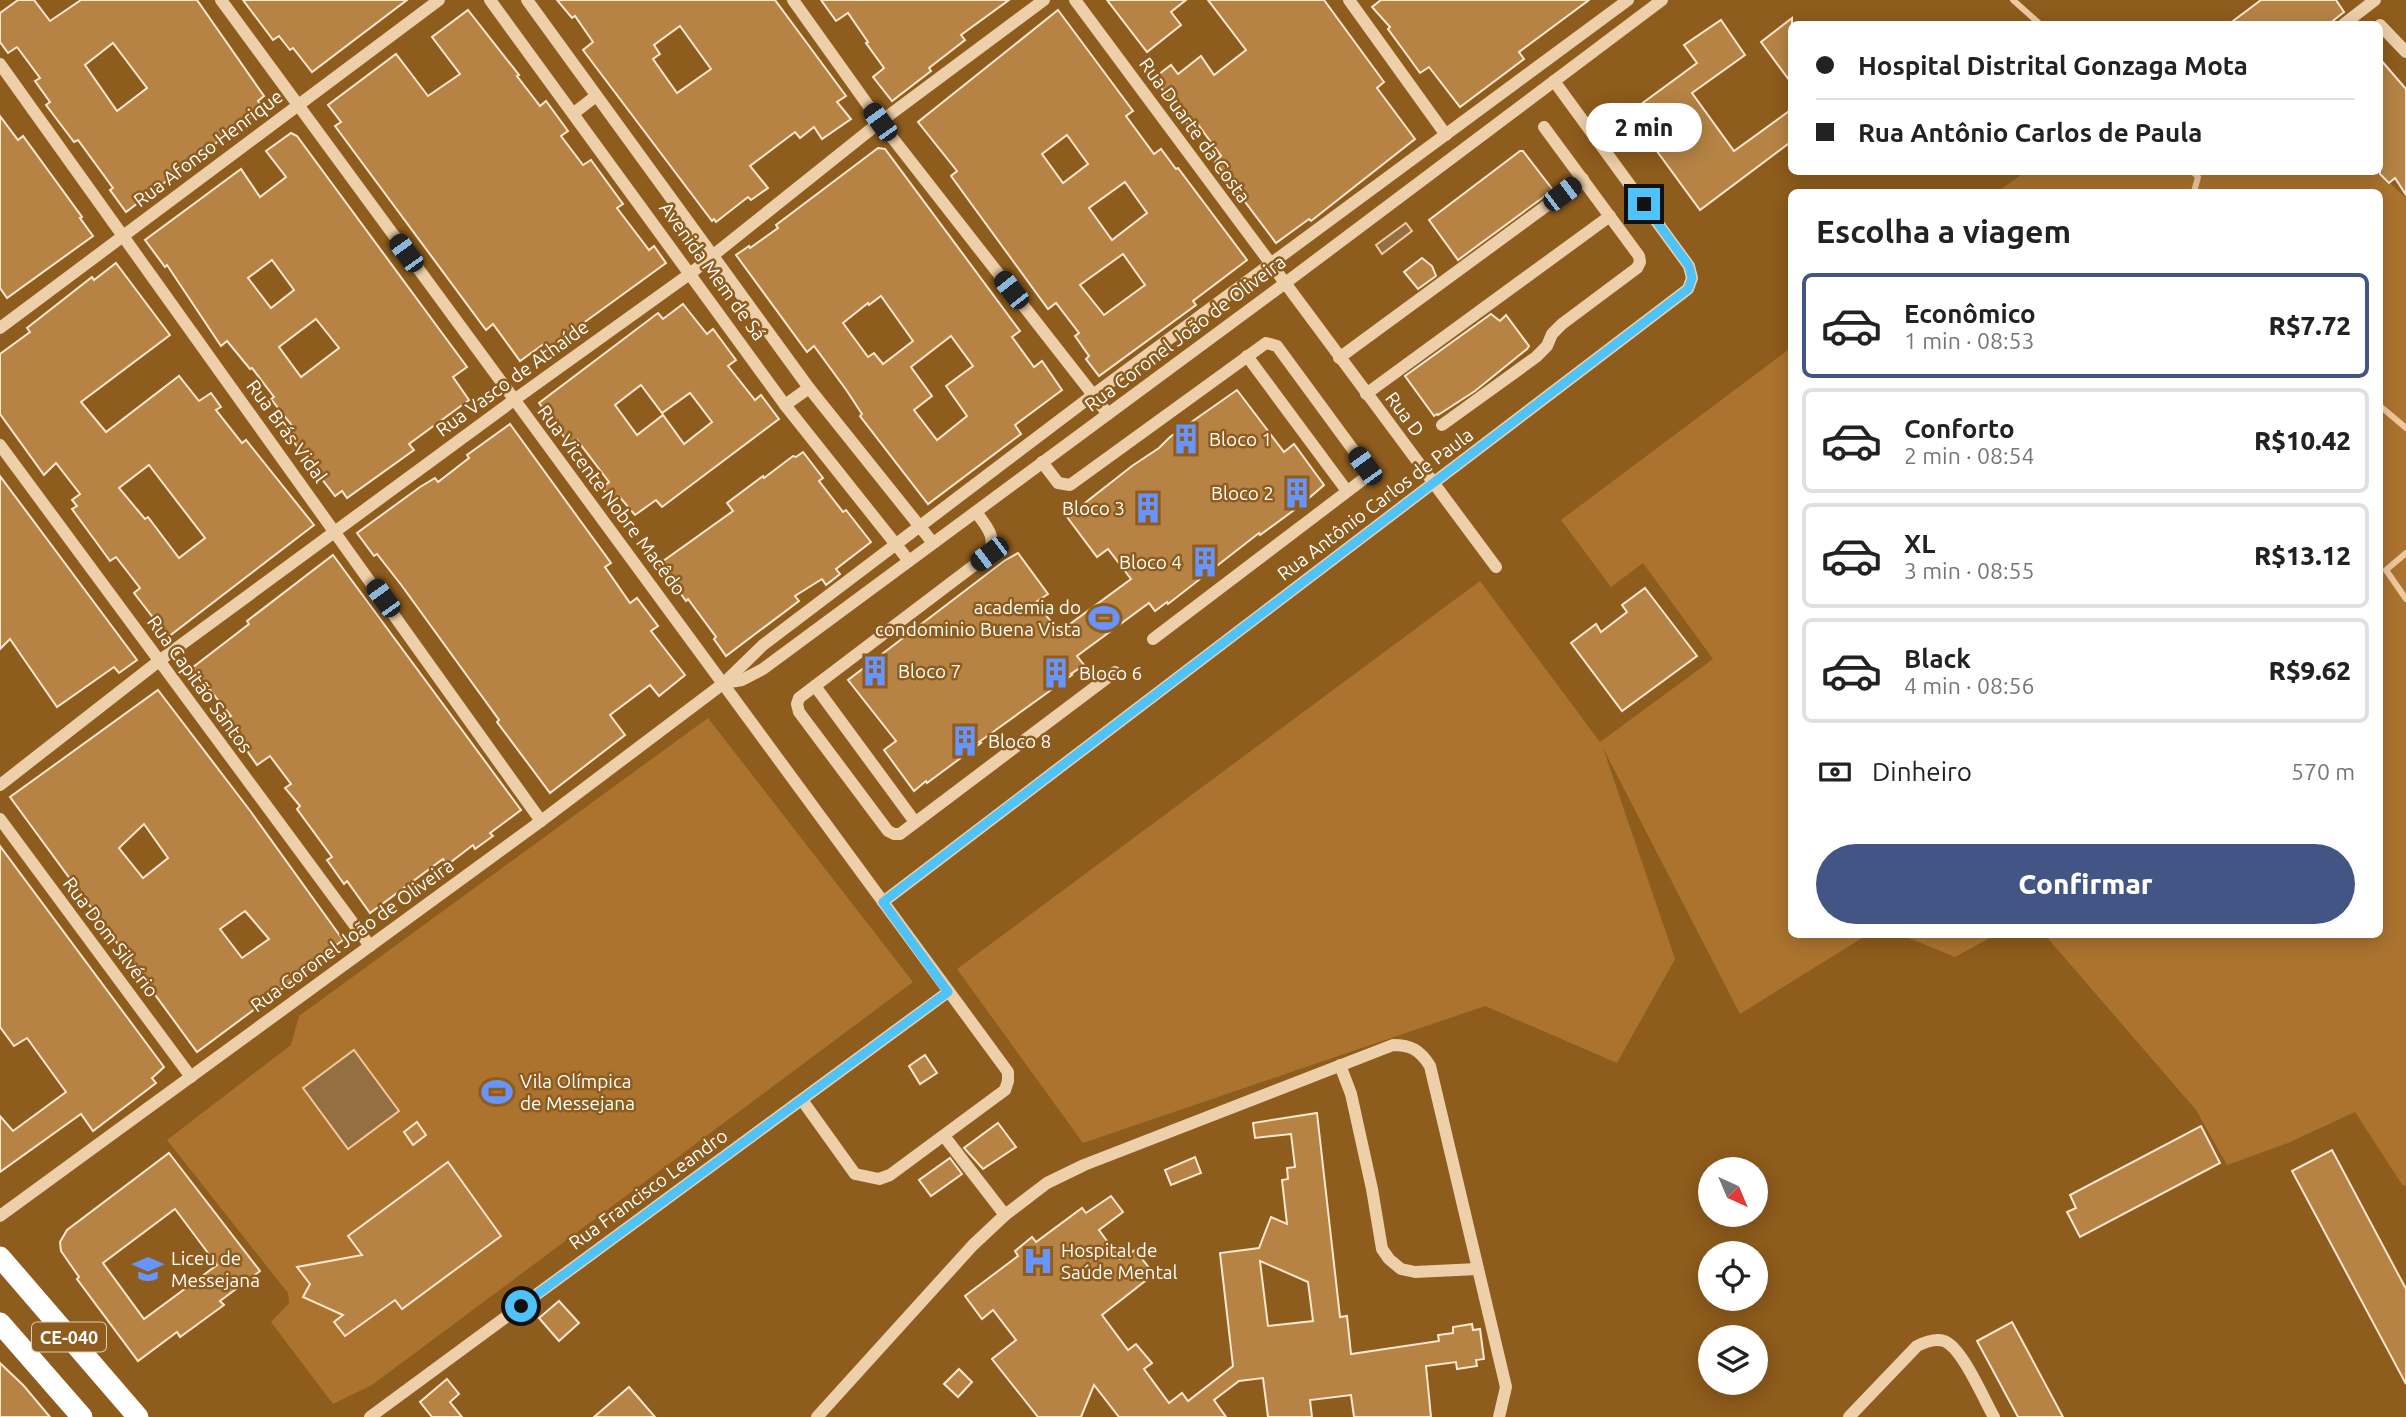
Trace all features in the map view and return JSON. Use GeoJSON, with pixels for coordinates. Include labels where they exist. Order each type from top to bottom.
{"type":"FeatureCollection","features":[{"type":"Feature","properties":{"kind":"highway","name":"CE-040"},"geometry":{"type":"LineString","coordinates":[[0,1257],[138,1417]]}},
{"type":"Feature","properties":{"kind":"highway","name":"CE-040"},"geometry":{"type":"LineString","coordinates":[[0,1323],[82,1417]]}},
{"type":"Feature","properties":{"kind":"street","name":"Rua Vicente Nobre Macêdo"},"geometry":{"type":"LineString","coordinates":[[221,0],[1008,1072],[1005,1090],[944,1136]]}},
{"type":"Feature","properties":{"kind":"street","name":"Rua Afonso Henrique"},"geometry":{"type":"LineString","coordinates":[[0,328],[439,0]]}},
{"type":"Feature","properties":{"kind":"street","name":"Avenida Mem de Sá"},"geometry":{"type":"LineString","coordinates":[[490,0],[785,405],[909,561]]}},
{"type":"Feature","properties":{"kind":"street","name":"Avenida Mem de Sá"},"geometry":{"type":"LineString","coordinates":[[527,0],[809,388],[933,543]]}},
{"type":"Feature","properties":{"kind":"street"},"geometry":{"type":"LineString","coordinates":[[793,0],[880,122],[1108,414]]}},
{"type":"Feature","properties":{"kind":"street","name":"Rua Vasco de Athaíde"},"geometry":{"type":"LineString","coordinates":[[0,785],[159,662],[691,273],[880,122],[1044,0]]}},
{"type":"Feature","properties":{"kind":"street","name":"Rua Duarte da Costa"},"geometry":{"type":"LineString","coordinates":[[1075,0],[1284,284]]}},
{"type":"Feature","properties":{"kind":"street"},"geometry":{"type":"LineString","coordinates":[[1349,0],[1446,135]]}},
{"type":"Feature","properties":{"kind":"street","name":"Rua Coronel João de Oliveira"},"geometry":{"type":"LineString","coordinates":[[724,683],[743,680],[763,669],[1284,284],[1662,0]]}},
{"type":"Feature","properties":{"kind":"street"},"geometry":{"type":"LineString","coordinates":[[1622,2],[1632,22]]}},
{"type":"Feature","properties":{"kind":"street","name":"Rua Coronel João de Oliveira"},"geometry":{"type":"LineString","coordinates":[[0,1216],[541,821],[724,683],[764,645],[1093,395],[1622,2]]}},
{"type":"Feature","properties":{"kind":"street"},"geometry":{"type":"LineString","coordinates":[[2348,21],[2370,4],[2378,21]]}},
{"type":"Feature","properties":{"kind":"street"},"geometry":{"type":"LineString","coordinates":[[2383,28],[2406,52]]}},
{"type":"Feature","properties":{"kind":"street","name":"Rua Brás Vidal"},"geometry":{"type":"LineString","coordinates":[[0,64],[541,821]]}},
{"type":"Feature","properties":{"kind":"street","name":"Rua Antônio Carlos de Paula"},"geometry":{"type":"LineString","coordinates":[[883,902],[1688,289],[1692,278],[1689,266],[1554,81]]}},
{"type":"Feature","properties":{"kind":"street"},"geometry":{"type":"LineString","coordinates":[[574,113],[596,96]]}},
{"type":"Feature","properties":{"kind":"street"},"geometry":{"type":"LineString","coordinates":[[1442,425],[1536,357],[1562,324],[1637,268],[1640,262],[1639,256],[1544,127]]}},
{"type":"Feature","properties":{"kind":"street"},"geometry":{"type":"LineString","coordinates":[[1339,358],[1583,178]]}},
{"type":"Feature","properties":{"kind":"street"},"geometry":{"type":"LineString","coordinates":[[1366,394],[1610,216]]}},
{"type":"Feature","properties":{"kind":"street","name":"Rua D"},"geometry":{"type":"LineString","coordinates":[[1284,284],[1496,567]]}},
{"type":"Feature","properties":{"kind":"street"},"geometry":{"type":"LineString","coordinates":[[1042,462],[1058,483],[1069,485],[1247,356],[1271,342],[1277,346],[1365,466],[1365,478],[1153,639]]}},
{"type":"Feature","properties":{"kind":"street"},"geometry":{"type":"LineString","coordinates":[[1247,356],[1347,491]]}},
{"type":"Feature","properties":{"kind":"street"},"geometry":{"type":"LineString","coordinates":[[785,405],[809,388]]}},
{"type":"Feature","properties":{"kind":"street","name":"Rua Capitão Santos"},"geometry":{"type":"LineString","coordinates":[[0,445],[370,946]]}},
{"type":"Feature","properties":{"kind":"street"},"geometry":{"type":"LineString","coordinates":[[976,512],[992,535],[993,544],[989,554],[799,698],[797,704],[799,712],[888,831],[900,834],[1115,672]]}},
{"type":"Feature","properties":{"kind":"street"},"geometry":{"type":"LineString","coordinates":[[815,686],[915,822]]}},
{"type":"Feature","properties":{"kind":"street","name":"Rua Dom Silvério"},"geometry":{"type":"LineString","coordinates":[[0,819],[191,1077]]}},
{"type":"Feature","properties":{"kind":"street","name":"Rua Francisco Leandro"},"geometry":{"type":"LineString","coordinates":[[370,1417],[948,992]]}},
{"type":"Feature","properties":{"kind":"street"},"geometry":{"type":"LineString","coordinates":[[817,1417],[964,1255],[1004,1215],[1047,1183],[1084,1165],[1393,1045],[1408,1045],[1422,1054],[1430,1066],[1506,1387],[1499,1417]]}},
{"type":"Feature","properties":{"kind":"street"},"geometry":{"type":"LineString","coordinates":[[1340,1065],[1351,1094],[1382,1249],[1401,1269],[1415,1272],[1477,1269]]}},
{"type":"Feature","properties":{"kind":"street"},"geometry":{"type":"LineString","coordinates":[[802,1100],[855,1174],[868,1178],[879,1179],[891,1175],[944,1136],[1004,1215]]}},
{"type":"Feature","properties":{"kind":"street"},"geometry":{"type":"LineString","coordinates":[[1849,1417],[1917,1346],[1929,1341],[1943,1340],[1955,1348],[1994,1417]]}},
{"type":"Feature","properties":{"kind":"shaded area"},"geometry":{"type":"Polygon","coordinates":[[[2021,175],[2381,175],[2406,198],[2406,1185],[2403,1186],[2355,1112],[2288,1143],[2227,1165],[2196,1110],[2048,938],[2383,938],[2383,189],[2001,189],[2021,175]]]}},
{"type":"Feature","properties":{"kind":"shaded area"},"geometry":{"type":"Polygon","coordinates":[[[1406,223],[1412,231],[1382,254],[1376,245],[1406,223]]]}},
{"type":"Feature","properties":{"kind":"shaded area"},"geometry":{"type":"Polygon","coordinates":[[[1788,350],[1788,938],[1862,938],[1740,1014],[1603,748],[1675,959],[1617,1063],[1485,1006],[1083,1143],[957,969],[1480,581],[1600,742],[1713,659],[1643,563],[1611,587],[1561,520],[1788,350]]]}},
{"type":"Feature","properties":{"kind":"shaded area","name":"Vila Olímpica de Messejana"},"geometry":{"type":"Polygon","coordinates":[[[708,718],[913,982],[372,1385],[333,1404],[271,1322],[289,1303],[288,1293],[167,1140],[291,1045],[299,1016],[708,718]]]}},
{"type":"Feature","properties":{"kind":"shaded area"},"geometry":{"type":"Polygon","coordinates":[[[1908,938],[1990,938],[1955,957],[1908,938]]]}},
{"type":"Feature","properties":{"kind":"shaded area"},"geometry":{"type":"Polygon","coordinates":[[[354,1050],[399,1111],[348,1149],[303,1088],[354,1050]]]}},
{"type":"Feature","properties":{"kind":"building"},"geometry":{"type":"Polygon","coordinates":[[[18,0],[34,0],[50,21],[81,0],[197,0],[264,96],[255,108],[258,111],[126,212],[110,190],[113,188],[78,140],[74,142],[46,105],[50,102],[35,81],[40,78],[17,47],[8,53],[0,42],[0,13],[18,0]],[[113,43],[85,65],[117,111],[147,88],[113,43]]]}},
{"type":"Feature","properties":{"kind":"building"},"geometry":{"type":"Polygon","coordinates":[[[243,0],[407,0],[312,72],[293,48],[290,50],[279,36],[273,40],[243,0]]]}},
{"type":"Feature","properties":{"kind":"building"},"geometry":{"type":"Polygon","coordinates":[[[557,0],[775,0],[846,96],[837,102],[851,119],[822,139],[814,127],[800,138],[795,132],[750,166],[768,188],[751,200],[748,197],[716,222],[714,219],[712,221],[583,50],[593,42],[575,16],[572,18],[557,0]],[[680,26],[654,45],[660,54],[653,59],[677,93],[711,69],[680,26]]]}},
{"type":"Feature","properties":{"kind":"building"},"geometry":{"type":"Polygon","coordinates":[[[821,0],[1009,0],[961,35],[965,40],[892,101],[873,77],[884,68],[848,13],[836,21],[821,0]]]}},
{"type":"Feature","properties":{"kind":"building"},"geometry":{"type":"Polygon","coordinates":[[[1107,0],[1186,0],[1171,12],[1181,25],[1147,52],[1107,0]]]}},
{"type":"Feature","properties":{"kind":"building"},"geometry":{"type":"Polygon","coordinates":[[[1208,0],[1324,0],[1384,82],[1377,88],[1415,139],[1311,221],[1309,219],[1276,243],[1215,162],[1221,156],[1199,126],[1192,131],[1154,78],[1171,65],[1178,74],[1201,56],[1214,75],[1246,50],[1208,0]]]}},
{"type":"Feature","properties":{"kind":"building"},"geometry":{"type":"Polygon","coordinates":[[[1381,0],[1589,0],[1519,52],[1524,59],[1460,107],[1429,67],[1420,73],[1388,29],[1390,27],[1372,7],[1381,0]]]}},
{"type":"Feature","properties":{"kind":"building"},"geometry":{"type":"Polygon","coordinates":[[[2261,0],[2336,0],[2344,12],[2333,21],[2233,21],[2261,0]]]}},
{"type":"Feature","properties":{"kind":"building"},"geometry":{"type":"Polygon","coordinates":[[[468,10],[540,106],[546,101],[568,131],[561,136],[583,165],[591,160],[623,204],[617,208],[649,250],[654,246],[666,263],[549,348],[545,343],[520,361],[493,324],[486,330],[335,126],[341,122],[328,105],[396,54],[428,96],[460,74],[432,37],[468,10]]]}},
{"type":"Feature","properties":{"kind":"building"},"geometry":{"type":"Polygon","coordinates":[[[1058,10],[1133,111],[1126,116],[1154,154],[1161,149],[1176,169],[1178,168],[1247,260],[1193,301],[1196,305],[1099,376],[1086,359],[1089,356],[1075,336],[1079,333],[1056,303],[1048,309],[951,176],[957,171],[918,122],[1058,10]],[[1067,135],[1042,154],[1063,183],[1088,164],[1067,135]],[[1125,182],[1089,208],[1112,240],[1147,213],[1125,182]],[[1123,254],[1080,285],[1104,315],[1145,285],[1123,254]]]}},
{"type":"Feature","properties":{"kind":"building"},"geometry":{"type":"Polygon","coordinates":[[[1721,20],[1745,55],[1692,93],[1734,151],[1788,112],[1788,144],[1700,210],[1629,113],[1697,63],[1684,45],[1721,20]]]}},
{"type":"Feature","properties":{"kind":"building"},"geometry":{"type":"Polygon","coordinates":[[[1788,21],[1788,79],[1761,42],[1788,21]]]}},
{"type":"Feature","properties":{"kind":"building"},"geometry":{"type":"Polygon","coordinates":[[[2383,62],[2406,89],[2406,195],[2395,178],[2389,183],[2381,175],[2383,62]]]}},
{"type":"Feature","properties":{"kind":"building"},"geometry":{"type":"Polygon","coordinates":[[[0,116],[18,140],[23,136],[93,236],[7,298],[0,288],[0,116]]]}},
{"type":"Feature","properties":{"kind":"building"},"geometry":{"type":"Polygon","coordinates":[[[291,133],[297,136],[467,367],[453,377],[469,400],[409,444],[414,450],[347,498],[342,491],[335,496],[286,432],[293,427],[271,399],[274,397],[227,341],[221,346],[167,265],[165,267],[145,240],[241,169],[260,197],[286,177],[266,151],[291,133]],[[272,260],[248,278],[271,308],[294,290],[272,260]],[[316,319],[279,347],[301,377],[339,348],[316,319]]]}},
{"type":"Feature","properties":{"kind":"building"},"geometry":{"type":"Polygon","coordinates":[[[878,148],[885,149],[1020,331],[1012,337],[1034,367],[1042,361],[1062,390],[1015,425],[1021,434],[928,504],[860,416],[862,414],[847,391],[814,346],[807,352],[736,255],[778,228],[776,225],[878,148]],[[881,296],[843,323],[868,357],[874,353],[883,364],[913,341],[881,296]],[[951,336],[911,367],[932,396],[914,410],[937,440],[967,416],[946,386],[973,366],[951,336]]]}},
{"type":"Feature","properties":{"kind":"building"},"geometry":{"type":"Polygon","coordinates":[[[1523,151],[1553,190],[1458,260],[1429,220],[1523,151]]]}},
{"type":"Feature","properties":{"kind":"building"},"geometry":{"type":"Polygon","coordinates":[[[1422,258],[1432,266],[1436,276],[1418,289],[1404,272],[1422,258]]]}},
{"type":"Feature","properties":{"kind":"building"},"geometry":{"type":"Polygon","coordinates":[[[116,263],[170,335],[81,402],[106,432],[179,376],[199,401],[211,393],[221,407],[216,410],[242,443],[246,440],[314,525],[168,637],[134,593],[140,588],[116,557],[110,561],[72,509],[77,506],[72,500],[80,494],[56,463],[44,475],[0,414],[0,354],[30,332],[27,328],[92,277],[94,280],[116,263]],[[149,465],[119,488],[145,519],[148,517],[179,558],[205,538],[149,465]]]}},
{"type":"Feature","properties":{"kind":"building"},"geometry":{"type":"Polygon","coordinates":[[[683,304],[707,334],[713,329],[736,360],[728,366],[755,400],[761,395],[779,419],[662,507],[656,500],[635,515],[618,495],[611,500],[602,488],[609,482],[577,440],[570,445],[539,403],[658,313],[663,319],[683,304]],[[641,385],[615,405],[637,435],[663,415],[684,444],[712,422],[690,393],[662,413],[641,385]]]}},
{"type":"Feature","properties":{"kind":"building"},"geometry":{"type":"Polygon","coordinates":[[[1491,314],[1500,321],[1506,315],[1529,346],[1475,391],[1434,416],[1405,376],[1491,314]]]}},
{"type":"Feature","properties":{"kind":"building"},"geometry":{"type":"Polygon","coordinates":[[[1237,390],[1284,452],[1294,444],[1324,485],[1168,604],[1167,602],[1155,611],[1149,603],[1077,656],[1084,665],[1072,675],[914,791],[884,750],[896,741],[848,680],[1018,553],[1048,594],[1036,602],[1059,632],[1131,579],[1108,549],[1097,557],[1067,517],[1170,437],[1237,390]]]}},
{"type":"Feature","properties":{"kind":"building"},"geometry":{"type":"Polygon","coordinates":[[[510,424],[611,563],[605,567],[630,603],[637,598],[658,626],[651,631],[685,675],[659,696],[650,685],[610,715],[625,735],[550,793],[402,586],[357,533],[420,487],[435,478],[438,482],[469,458],[467,455],[510,424]]]}},
{"type":"Feature","properties":{"kind":"building"},"geometry":{"type":"Polygon","coordinates":[[[803,452],[823,478],[819,481],[871,542],[836,569],[840,574],[826,585],[822,579],[795,596],[799,601],[726,656],[714,639],[716,637],[659,564],[733,511],[727,503],[763,476],[764,478],[793,456],[803,452]]]}},
{"type":"Feature","properties":{"kind":"building"},"geometry":{"type":"Polygon","coordinates":[[[0,476],[137,660],[119,673],[114,667],[57,707],[10,639],[0,649],[0,476]]]}},
{"type":"Feature","properties":{"kind":"building"},"geometry":{"type":"Polygon","coordinates":[[[333,555],[521,810],[490,833],[493,836],[475,849],[473,845],[447,865],[443,859],[370,913],[347,881],[344,884],[327,860],[332,857],[297,809],[300,806],[285,788],[291,784],[270,756],[257,765],[225,720],[231,716],[192,668],[249,624],[247,621],[333,555]]]}},
{"type":"Feature","properties":{"kind":"building"},"geometry":{"type":"Polygon","coordinates":[[[1645,588],[1697,656],[1622,711],[1571,643],[1596,624],[1601,632],[1627,612],[1622,605],[1645,588]]]}},
{"type":"Feature","properties":{"kind":"building"},"geometry":{"type":"Polygon","coordinates":[[[158,690],[251,812],[343,940],[335,946],[337,948],[197,1052],[10,797],[158,690]],[[144,824],[119,848],[143,878],[168,858],[144,824]],[[245,911],[220,929],[242,958],[269,939],[245,911]]]}},
{"type":"Feature","properties":{"kind":"building"},"geometry":{"type":"Polygon","coordinates":[[[0,846],[164,1067],[152,1078],[156,1083],[93,1131],[81,1114],[0,1172],[0,1116],[13,1131],[66,1092],[27,1038],[14,1046],[0,1027],[0,846]]]}},
{"type":"Feature","properties":{"kind":"building"},"geometry":{"type":"Polygon","coordinates":[[[925,1055],[937,1073],[920,1084],[909,1066],[925,1055]]]}},
{"type":"Feature","properties":{"kind":"building"},"geometry":{"type":"Polygon","coordinates":[[[1317,1113],[1340,1317],[1347,1316],[1351,1354],[1439,1341],[1438,1335],[1453,1333],[1453,1327],[1472,1324],[1473,1330],[1480,1329],[1484,1359],[1476,1360],[1477,1366],[1457,1369],[1456,1362],[1426,1366],[1431,1417],[1354,1417],[1351,1395],[1310,1400],[1312,1417],[1268,1417],[1263,1378],[1239,1381],[1214,1400],[1226,1417],[1119,1417],[1094,1385],[1081,1417],[1038,1417],[992,1359],[1016,1340],[993,1310],[982,1319],[965,1296],[1018,1256],[1015,1251],[1032,1237],[1036,1242],[1082,1208],[1086,1213],[1111,1196],[1123,1212],[1099,1230],[1120,1259],[1135,1250],[1154,1274],[1102,1315],[1128,1350],[1136,1344],[1152,1363],[1144,1369],[1169,1403],[1182,1393],[1188,1401],[1233,1366],[1220,1253],[1259,1248],[1271,1217],[1287,1224],[1282,1180],[1288,1179],[1287,1168],[1295,1167],[1291,1134],[1255,1138],[1253,1123],[1317,1113]],[[1260,1261],[1268,1326],[1313,1321],[1308,1282],[1260,1261]]]}},
{"type":"Feature","properties":{"kind":"building"},"geometry":{"type":"Polygon","coordinates":[[[417,1122],[426,1135],[413,1145],[404,1132],[417,1122]]]}},
{"type":"Feature","properties":{"kind":"building"},"geometry":{"type":"Polygon","coordinates":[[[998,1123],[1016,1147],[983,1169],[964,1148],[998,1123]]]}},
{"type":"Feature","properties":{"kind":"building"},"geometry":{"type":"Polygon","coordinates":[[[2201,1126],[2220,1163],[2080,1237],[2067,1212],[2076,1208],[2070,1195],[2201,1126]]]}},
{"type":"Feature","properties":{"kind":"building"},"geometry":{"type":"Polygon","coordinates":[[[2332,1150],[2406,1289],[2406,1384],[2292,1171],[2332,1150]]]}},
{"type":"Feature","properties":{"kind":"building"},"geometry":{"type":"Polygon","coordinates":[[[169,1153],[260,1271],[220,1301],[224,1305],[180,1337],[177,1332],[138,1361],[77,1279],[79,1277],[61,1251],[60,1242],[67,1230],[169,1153]],[[175,1209],[103,1263],[144,1319],[217,1265],[175,1209]]]}},
{"type":"Feature","properties":{"kind":"building"},"geometry":{"type":"Polygon","coordinates":[[[1195,1157],[1201,1173],[1171,1185],[1165,1170],[1195,1157]]]}},
{"type":"Feature","properties":{"kind":"building"},"geometry":{"type":"Polygon","coordinates":[[[950,1158],[962,1174],[931,1196],[919,1180],[950,1158]]]}},
{"type":"Feature","properties":{"kind":"building"},"geometry":{"type":"Polygon","coordinates":[[[448,1162],[501,1236],[402,1309],[395,1300],[345,1336],[334,1322],[343,1315],[303,1297],[310,1284],[297,1267],[362,1255],[348,1236],[448,1162]]]}},
{"type":"Feature","properties":{"kind":"building"},"geometry":{"type":"Polygon","coordinates":[[[559,1301],[579,1323],[559,1341],[539,1318],[559,1301]]]}},
{"type":"Feature","properties":{"kind":"building"},"geometry":{"type":"Polygon","coordinates":[[[2012,1322],[2063,1417],[2018,1417],[1977,1341],[2012,1322]]]}},
{"type":"Feature","properties":{"kind":"building"},"geometry":{"type":"Polygon","coordinates":[[[0,1363],[24,1386],[50,1417],[0,1417],[0,1363]]]}},
{"type":"Feature","properties":{"kind":"building"},"geometry":{"type":"Polygon","coordinates":[[[959,1369],[972,1382],[958,1397],[944,1384],[959,1369]]]}},
{"type":"Feature","properties":{"kind":"building"},"geometry":{"type":"Polygon","coordinates":[[[447,1379],[459,1394],[450,1402],[462,1417],[432,1417],[420,1402],[447,1379]]]}},
{"type":"Feature","properties":{"kind":"building"},"geometry":{"type":"Polygon","coordinates":[[[629,1387],[655,1417],[594,1417],[629,1387]]]}},
{"type":"Feature","properties":{"kind":"waterway"},"geometry":{"type":"LineString","coordinates":[[2013,0],[2037,21]]}},
{"type":"Feature","properties":{"kind":"waterway"},"geometry":{"type":"LineString","coordinates":[[2195,189],[2198,177],[2196,175]]}},
{"type":"Feature","properties":{"kind":"waterway"},"geometry":{"type":"LineString","coordinates":[[2383,409],[2406,428]]}},
{"type":"Feature","properties":{"kind":"waterway"},"geometry":{"type":"LineString","coordinates":[[2406,553],[2386,570],[2406,599]]}},
{"type":"Feature","properties":{"kind":"place","name":"Bloco 1"},"geometry":{"type":"Point","coordinates":[1186,439]}},
{"type":"Feature","properties":{"kind":"place","name":"Bloco 2"},"geometry":{"type":"Point","coordinates":[1297,493]}},
{"type":"Feature","properties":{"kind":"place","name":"Bloco 3"},"geometry":{"type":"Point","coordinates":[1148,508]}},
{"type":"Feature","properties":{"kind":"place","name":"Bloco 4"},"geometry":{"type":"Point","coordinates":[1205,562]}},
{"type":"Feature","properties":{"kind":"place","name":"academia do condominio Buena Vista"},"geometry":{"type":"Point","coordinates":[1104,618]}},
{"type":"Feature","properties":{"kind":"place","name":"Bloco 7"},"geometry":{"type":"Point","coordinates":[875,671]}},
{"type":"Feature","properties":{"kind":"place","name":"Bloco 6"},"geometry":{"type":"Point","coordinates":[1056,673]}},
{"type":"Feature","properties":{"kind":"place","name":"Bloco 8"},"geometry":{"type":"Point","coordinates":[965,741]}},
{"type":"Feature","properties":{"kind":"place","name":"Vila Olímpica de Messejana"},"geometry":{"type":"Point","coordinates":[497,1092]}},
{"type":"Feature","properties":{"kind":"place","name":"Hospital de Saúde Mental"},"geometry":{"type":"Point","coordinates":[1038,1261]}},
{"type":"Feature","properties":{"kind":"place","name":"Liceu de Messejana"},"geometry":{"type":"Point","coordinates":[148,1269]}},
{"type":"Feature","properties":{"kind":"route"},"geometry":{"type":"LineString","coordinates":[[521,1306],[948,992],[883,902],[1688,289],[1692,278],[1689,266],[1644,204]]}}]}
